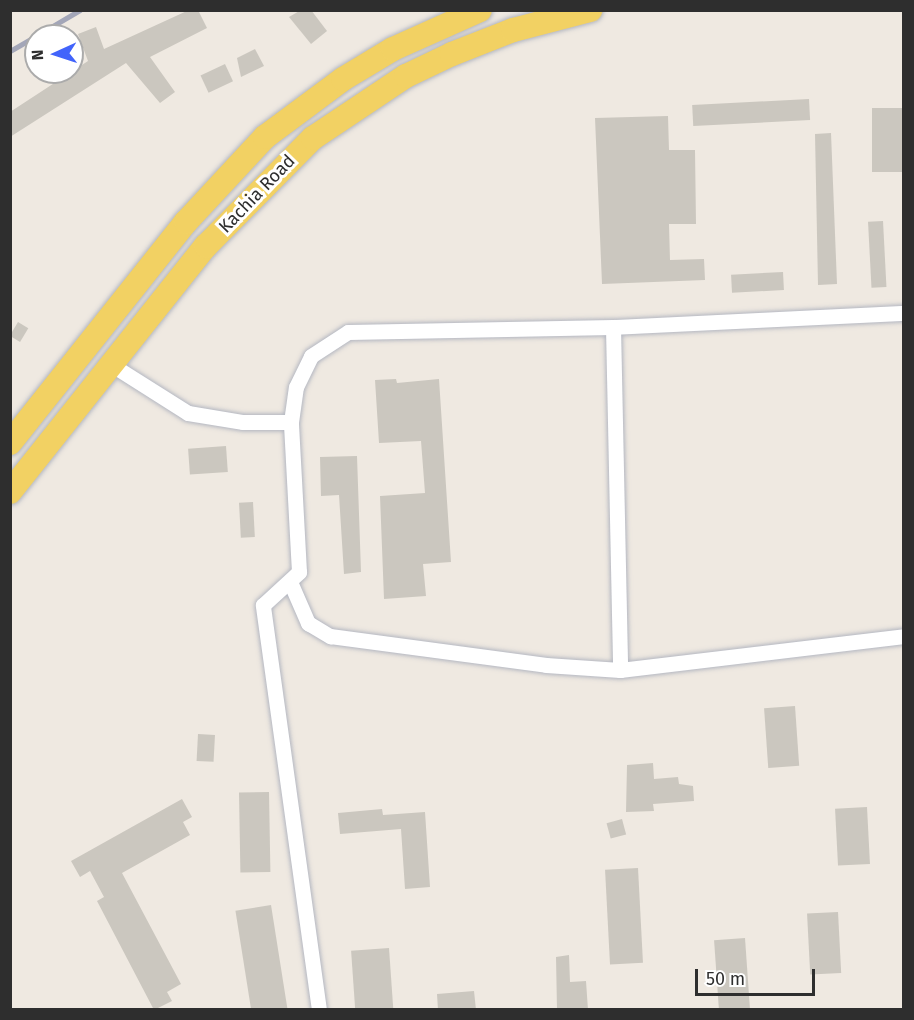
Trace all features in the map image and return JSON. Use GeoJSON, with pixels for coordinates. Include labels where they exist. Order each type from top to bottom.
{"type":"FeatureCollection","features":[{"type":"Feature","properties":{"kind":"main road","name":"Kachia Road"},"geometry":{"type":"LineString","coordinates":[[10,443],[186,222],[266,137],[343,79],[393,49],[480,10]]}},
{"type":"Feature","properties":{"kind":"main road","name":"Kachia Road"},"geometry":{"type":"LineString","coordinates":[[10,492],[213,239],[313,138],[406,76],[452,54],[513,30],[590,10]]}},
{"type":"Feature","properties":{"kind":"street"},"geometry":{"type":"LineString","coordinates":[[319,1010],[264,628],[263,605],[291,584],[299,572],[301,556],[291,422],[296,387],[311,356],[348,332],[613,327],[903,313]]}},
{"type":"Feature","properties":{"kind":"street"},"geometry":{"type":"LineString","coordinates":[[613,327],[620,670]]}},
{"type":"Feature","properties":{"kind":"street"},"geometry":{"type":"LineString","coordinates":[[112,365],[188,413],[243,422],[291,422]]}},
{"type":"Feature","properties":{"kind":"street"},"geometry":{"type":"LineString","coordinates":[[291,584],[308,623],[330,636],[546,665],[620,670],[903,636]]}},
{"type":"Feature","properties":{"kind":"building"},"geometry":{"type":"Polygon","coordinates":[[[189,10],[198,10],[207,28],[150,57],[175,92],[160,103],[126,63],[10,137],[10,112],[53,84],[84,84],[84,64],[88,61],[84,50],[84,32],[96,27],[104,49],[189,10]]]}},
{"type":"Feature","properties":{"kind":"building"},"geometry":{"type":"Polygon","coordinates":[[[301,10],[311,10],[327,31],[311,44],[289,17],[301,10]]]}},
{"type":"Feature","properties":{"kind":"building"},"geometry":{"type":"Polygon","coordinates":[[[255,49],[264,66],[241,77],[237,58],[255,49]]]}},
{"type":"Feature","properties":{"kind":"building"},"geometry":{"type":"Polygon","coordinates":[[[225,64],[233,81],[209,93],[201,75],[225,64]]]}},
{"type":"Feature","properties":{"kind":"building"},"geometry":{"type":"Polygon","coordinates":[[[809,99],[810,120],[693,126],[692,105],[809,99]]]}},
{"type":"Feature","properties":{"kind":"building"},"geometry":{"type":"Polygon","coordinates":[[[872,108],[903,108],[903,172],[872,172],[872,108]]]}},
{"type":"Feature","properties":{"kind":"building"},"geometry":{"type":"Polygon","coordinates":[[[668,116],[669,150],[695,150],[696,224],[669,224],[670,260],[704,259],[705,280],[602,284],[595,118],[668,116]]]}},
{"type":"Feature","properties":{"kind":"building"},"geometry":{"type":"Polygon","coordinates":[[[831,133],[837,284],[818,285],[815,134],[831,133]]]}},
{"type":"Feature","properties":{"kind":"building"},"geometry":{"type":"Polygon","coordinates":[[[883,221],[886,287],[871,288],[868,222],[883,221]]]}},
{"type":"Feature","properties":{"kind":"building"},"geometry":{"type":"Polygon","coordinates":[[[783,272],[784,290],[732,293],[731,275],[783,272]]]}},
{"type":"Feature","properties":{"kind":"building"},"geometry":{"type":"Polygon","coordinates":[[[18,322],[28,328],[20,342],[10,336],[18,322]]]}},
{"type":"Feature","properties":{"kind":"building"},"geometry":{"type":"Polygon","coordinates":[[[396,379],[397,383],[439,379],[451,562],[423,564],[426,596],[384,599],[380,496],[425,493],[421,441],[379,443],[375,380],[396,379]]]}},
{"type":"Feature","properties":{"kind":"building"},"geometry":{"type":"Polygon","coordinates":[[[226,446],[228,472],[190,475],[188,449],[226,446]]]}},
{"type":"Feature","properties":{"kind":"building"},"geometry":{"type":"Polygon","coordinates":[[[357,456],[361,572],[344,574],[339,495],[321,496],[320,457],[357,456]]]}},
{"type":"Feature","properties":{"kind":"building"},"geometry":{"type":"Polygon","coordinates":[[[253,502],[255,537],[241,538],[239,503],[253,502]]]}},
{"type":"Feature","properties":{"kind":"building"},"geometry":{"type":"Polygon","coordinates":[[[795,706],[799,766],[768,768],[764,708],[795,706]]]}},
{"type":"Feature","properties":{"kind":"building"},"geometry":{"type":"Polygon","coordinates":[[[198,734],[215,735],[214,762],[197,761],[198,734]]]}},
{"type":"Feature","properties":{"kind":"building"},"geometry":{"type":"Polygon","coordinates":[[[653,763],[654,779],[678,777],[679,784],[693,786],[694,801],[653,804],[654,811],[626,812],[627,765],[653,763]]]}},
{"type":"Feature","properties":{"kind":"building"},"geometry":{"type":"Polygon","coordinates":[[[269,792],[270,872],[240,873],[239,793],[269,792]]]}},
{"type":"Feature","properties":{"kind":"building"},"geometry":{"type":"Polygon","coordinates":[[[182,799],[192,817],[183,822],[190,835],[122,873],[181,984],[167,992],[172,1001],[154,1010],[97,901],[104,897],[90,871],[80,877],[71,861],[182,799]]]}},
{"type":"Feature","properties":{"kind":"building"},"geometry":{"type":"Polygon","coordinates":[[[867,807],[870,864],[838,866],[835,809],[867,807]]]}},
{"type":"Feature","properties":{"kind":"building"},"geometry":{"type":"Polygon","coordinates":[[[382,809],[383,815],[425,812],[430,887],[405,889],[401,829],[340,834],[338,813],[382,809]]]}},
{"type":"Feature","properties":{"kind":"building"},"geometry":{"type":"Polygon","coordinates":[[[622,819],[626,834],[611,839],[607,823],[622,819]]]}},
{"type":"Feature","properties":{"kind":"building"},"geometry":{"type":"Polygon","coordinates":[[[638,868],[643,963],[610,965],[605,870],[638,868]]]}},
{"type":"Feature","properties":{"kind":"building"},"geometry":{"type":"Polygon","coordinates":[[[271,905],[288,1010],[251,1010],[235,911],[271,905]]]}},
{"type":"Feature","properties":{"kind":"building"},"geometry":{"type":"Polygon","coordinates":[[[838,912],[841,973],[810,975],[807,914],[838,912]]]}},
{"type":"Feature","properties":{"kind":"building"},"geometry":{"type":"Polygon","coordinates":[[[745,938],[750,1010],[719,1010],[714,940],[745,938]]]}},
{"type":"Feature","properties":{"kind":"building"},"geometry":{"type":"Polygon","coordinates":[[[389,948],[393,1010],[355,1010],[351,951],[389,948]]]}},
{"type":"Feature","properties":{"kind":"building"},"geometry":{"type":"Polygon","coordinates":[[[569,955],[570,982],[586,981],[588,1010],[557,1010],[556,957],[569,955]]]}},
{"type":"Feature","properties":{"kind":"building"},"geometry":{"type":"Polygon","coordinates":[[[474,991],[476,1010],[438,1010],[437,994],[474,991]]]}},
{"type":"Feature","properties":{"kind":"railway"},"geometry":{"type":"LineString","coordinates":[[56,24],[80,10]]}},
{"type":"Feature","properties":{"kind":"railway"},"geometry":{"type":"LineString","coordinates":[[10,51],[24,43]]}}]}
